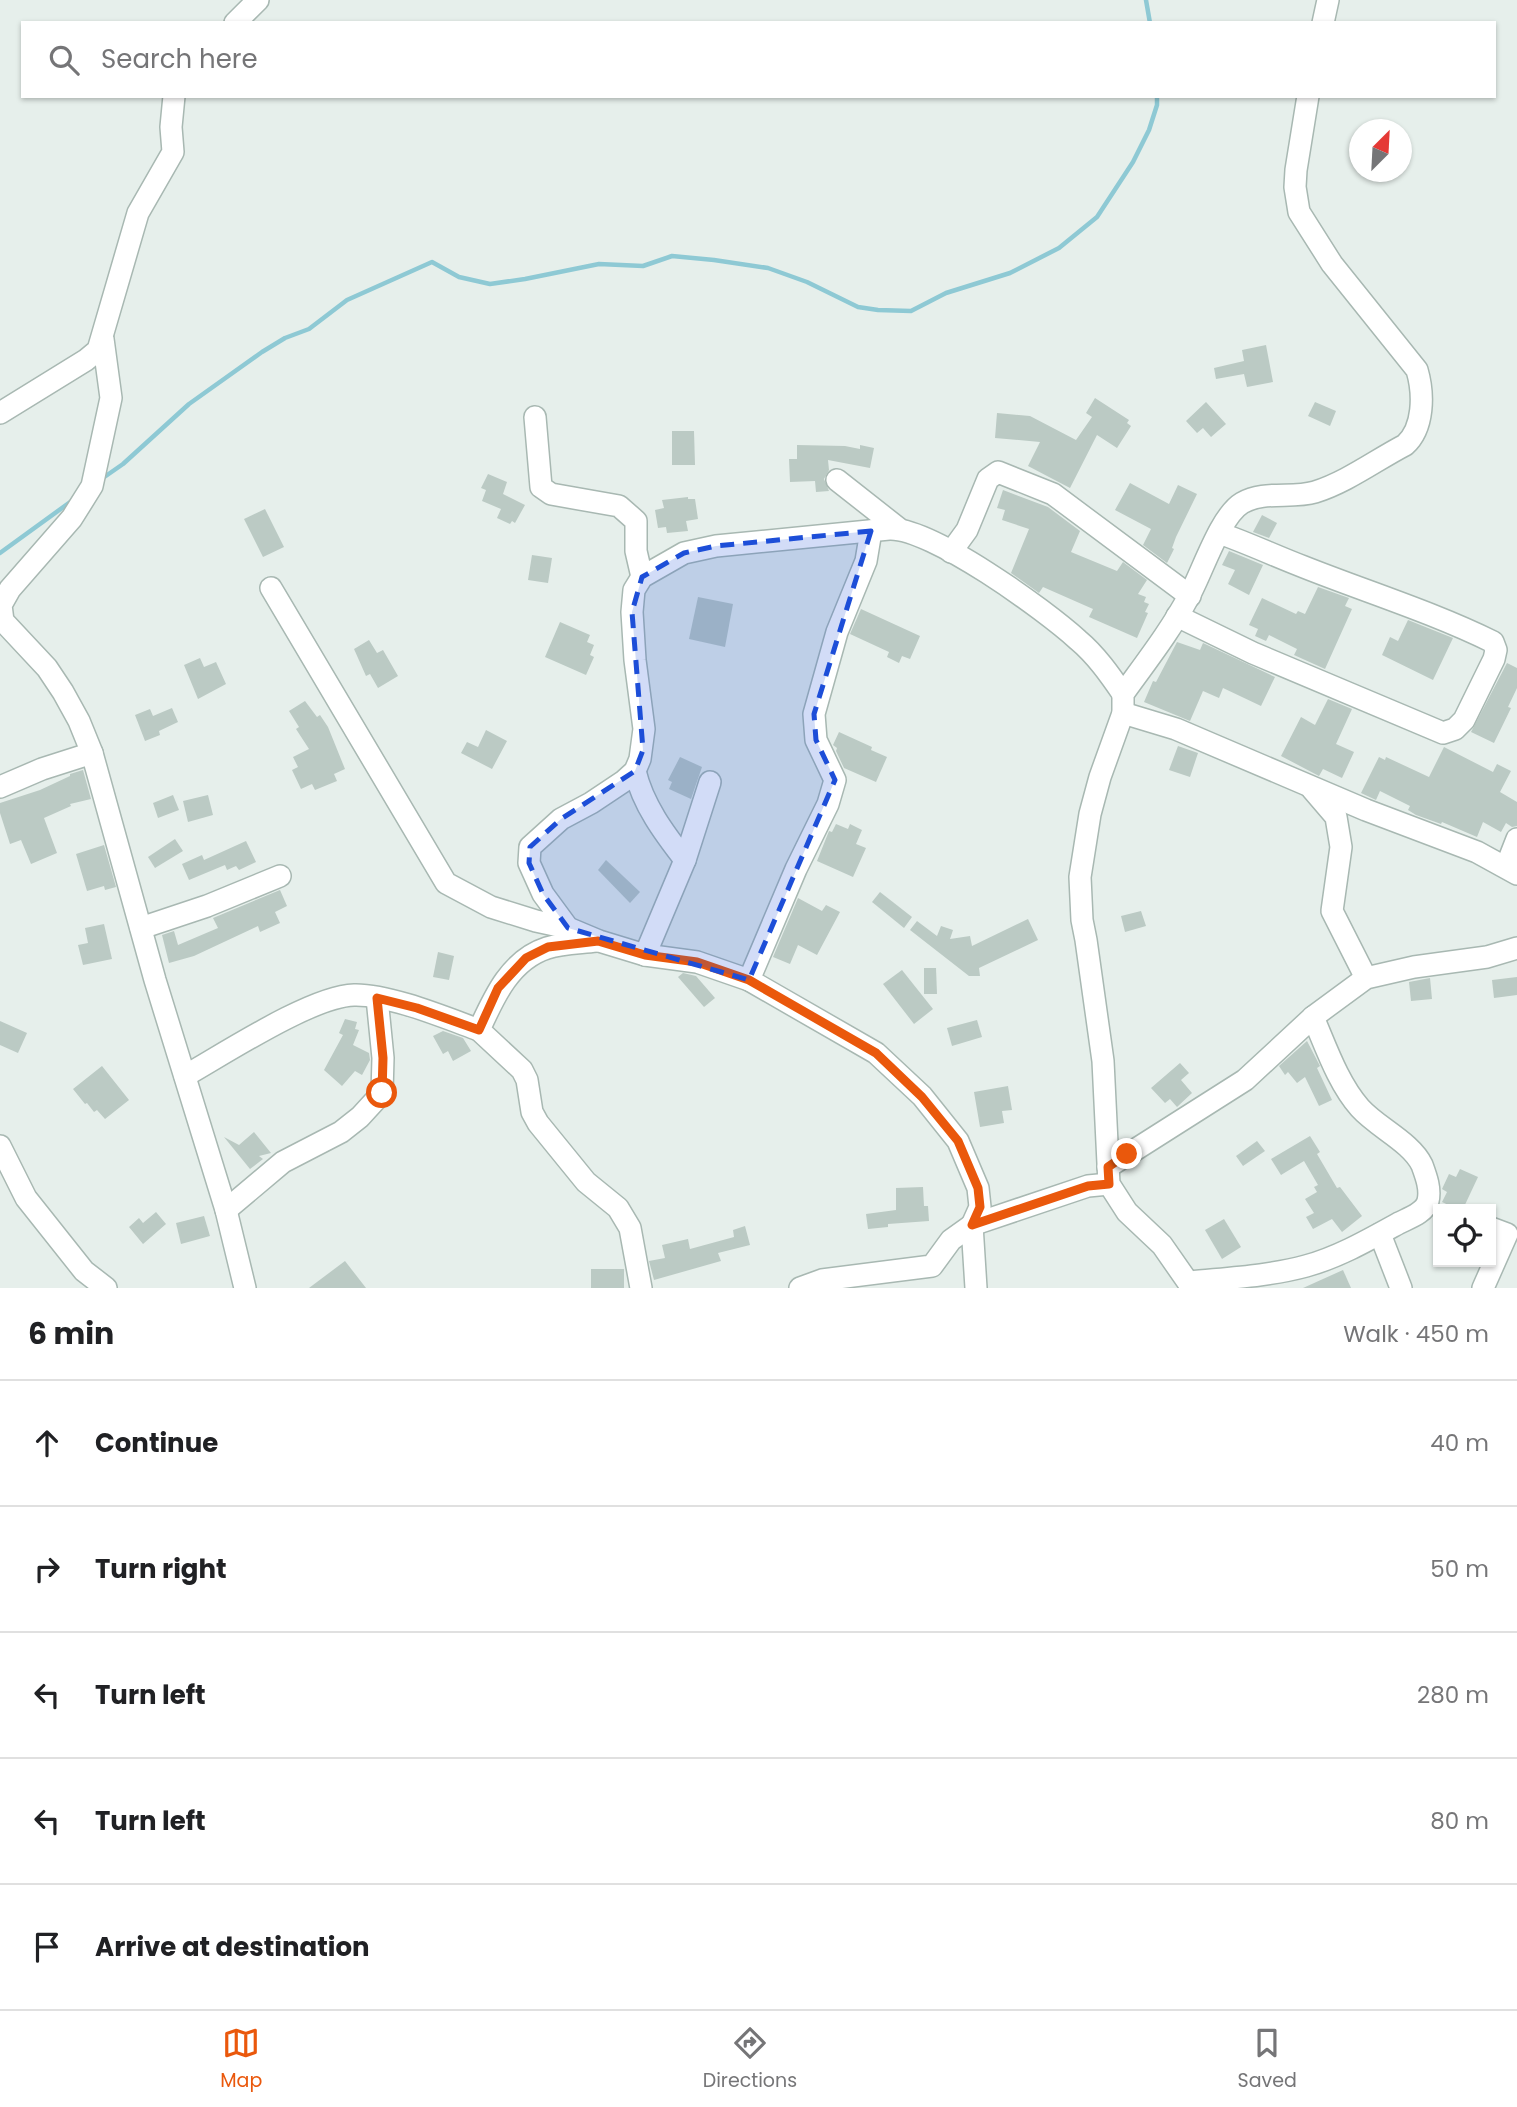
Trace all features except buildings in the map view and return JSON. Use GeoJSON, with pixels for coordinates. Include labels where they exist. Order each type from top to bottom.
{"type":"FeatureCollection","features":[{"type":"Feature","properties":{"kind":"street"},"geometry":{"type":"LineString","coordinates":[[237,21],[258,0]]}},
{"type":"Feature","properties":{"kind":"street"},"geometry":{"type":"LineString","coordinates":[[1323,21],[1328,0]]}},
{"type":"Feature","properties":{"kind":"street"},"geometry":{"type":"LineString","coordinates":[[0,413],[86,360],[98,349],[103,338],[109,304],[138,213],[173,152],[171,127],[174,98]]}},
{"type":"Feature","properties":{"kind":"street"},"geometry":{"type":"LineString","coordinates":[[1308,98],[1296,170],[1295,187],[1299,212],[1332,264],[1417,370],[1420,390],[1419,421],[1413,438],[1405,445],[1335,484],[1312,493],[1262,497],[1240,504],[1220,533],[1190,596],[1123,704],[1100,777],[1084,843],[1080,877],[1080,912],[1103,1061],[1108,1175],[1127,1212],[1162,1245],[1191,1285],[1308,1265],[1380,1234],[1433,1207]]}},
{"type":"Feature","properties":{"kind":"street"},"geometry":{"type":"LineString","coordinates":[[103,338],[111,398],[92,486],[72,518],[10,589],[1,605],[3,621],[47,668],[79,721],[92,753],[141,928],[226,1210],[245,1288]]}},
{"type":"Feature","properties":{"kind":"street"},"geometry":{"type":"LineString","coordinates":[[535,417],[541,487],[551,494],[619,506],[636,521],[636,551],[642,577]]}},
{"type":"Feature","properties":{"kind":"street"},"geometry":{"type":"LineString","coordinates":[[951,552],[968,530],[988,479],[999,472],[1053,494],[1190,596]]}},
{"type":"Feature","properties":{"kind":"street"},"geometry":{"type":"LineString","coordinates":[[837,480],[898,528],[951,552],[1018,594],[1079,640],[1103,665],[1123,704],[1366,810],[1477,852],[1511,871],[1517,839]]}},
{"type":"Feature","properties":{"kind":"street"},"geometry":{"type":"LineString","coordinates":[[568,928],[543,894],[529,863],[530,847],[555,823],[608,792],[635,771],[643,750],[644,729],[632,612],[634,590],[642,577],[684,553],[716,546],[898,528]]}},
{"type":"Feature","properties":{"kind":"street"},"geometry":{"type":"LineString","coordinates":[[749,980],[796,869],[828,804],[835,780],[816,740],[814,714],[837,632],[866,561],[871,531]]}},
{"type":"Feature","properties":{"kind":"street"},"geometry":{"type":"LineString","coordinates":[[1177,616],[1253,653],[1443,733],[1455,729],[1464,720],[1494,659],[1496,650],[1493,642],[1450,621],[1220,533]]}},
{"type":"Feature","properties":{"kind":"street"},"geometry":{"type":"LineString","coordinates":[[271,588],[446,883],[491,906],[568,928],[598,941],[645,955],[697,962],[749,980],[876,1053],[922,1097],[958,1141],[978,1188],[980,1207],[972,1225],[976,1288]]}},
{"type":"Feature","properties":{"kind":"street"},"geometry":{"type":"LineString","coordinates":[[0,787],[41,769],[92,753]]}},
{"type":"Feature","properties":{"kind":"street"},"geometry":{"type":"LineString","coordinates":[[635,771],[640,792],[663,832],[685,860]]}},
{"type":"Feature","properties":{"kind":"street"},"geometry":{"type":"LineString","coordinates":[[645,955],[685,860],[710,782]]}},
{"type":"Feature","properties":{"kind":"street"},"geometry":{"type":"LineString","coordinates":[[1308,785],[1336,817],[1341,848],[1332,911],[1366,978]]}},
{"type":"Feature","properties":{"kind":"street"},"geometry":{"type":"LineString","coordinates":[[141,928],[207,906],[280,876]]}},
{"type":"Feature","properties":{"kind":"street"},"geometry":{"type":"LineString","coordinates":[[479,1030],[498,988],[526,958],[548,947],[598,941]]}},
{"type":"Feature","properties":{"kind":"street"},"geometry":{"type":"LineString","coordinates":[[800,1288],[822,1280],[932,1266],[951,1241],[972,1225],[1088,1186],[1245,1080],[1313,1017],[1366,978],[1414,967],[1487,957],[1517,948]]}},
{"type":"Feature","properties":{"kind":"street"},"geometry":{"type":"LineString","coordinates":[[185,1076],[327,999],[355,994],[417,1008],[479,1030],[522,1070],[527,1080],[531,1112],[538,1123],[586,1182],[618,1208],[630,1228],[641,1288]]}},
{"type":"Feature","properties":{"kind":"street"},"geometry":{"type":"LineString","coordinates":[[226,1210],[283,1162],[341,1132],[360,1117],[382,1093],[383,1058],[377,998]]}},
{"type":"Feature","properties":{"kind":"street"},"geometry":{"type":"LineString","coordinates":[[1313,1017],[1358,1106],[1384,1131],[1411,1148],[1421,1164],[1435,1204]]}},
{"type":"Feature","properties":{"kind":"street"},"geometry":{"type":"LineString","coordinates":[[0,1146],[26,1198],[84,1271],[106,1288]]}},
{"type":"Feature","properties":{"kind":"street"},"geometry":{"type":"LineString","coordinates":[[1496,1230],[1507,1234],[1496,1259]]}},
{"type":"Feature","properties":{"kind":"street"},"geometry":{"type":"LineString","coordinates":[[1380,1234],[1401,1288]]}},
{"type":"Feature","properties":{"kind":"street"},"geometry":{"type":"LineString","coordinates":[[1483,1288],[1492,1267]]}},
{"type":"Feature","properties":{"kind":"highlighted area"},"geometry":{"type":"Polygon","coordinates":[[[871,531],[814,714],[816,740],[835,780],[749,980],[568,928],[543,894],[529,863],[530,847],[561,819],[635,771],[643,750],[632,612],[642,577],[684,553],[716,546],[871,531]]]}},
{"type":"Feature","properties":{"kind":"waterway"},"geometry":{"type":"LineString","coordinates":[[1146,0],[1150,21]]}},
{"type":"Feature","properties":{"kind":"waterway"},"geometry":{"type":"LineString","coordinates":[[100,480],[123,464],[189,404],[262,352],[285,338],[309,329],[347,300],[432,262],[459,277],[490,284],[599,264],[643,266],[672,256],[714,260],[768,268],[807,282],[858,307],[911,311],[946,293],[1010,273],[1059,248],[1097,217],[1133,162],[1149,130],[1157,98]]}},
{"type":"Feature","properties":{"kind":"waterway"},"geometry":{"type":"LineString","coordinates":[[0,553],[73,500]]}},
{"type":"Feature","properties":{"kind":"route"},"geometry":{"type":"LineString","coordinates":[[382,1093],[383,1058],[377,998],[417,1008],[479,1030],[498,988],[526,958],[548,947],[598,941],[645,955],[697,962],[749,980],[876,1053],[922,1097],[958,1141],[978,1188],[980,1207],[972,1225],[1088,1186],[1109,1184],[1108,1167],[1127,1154]]}}]}
